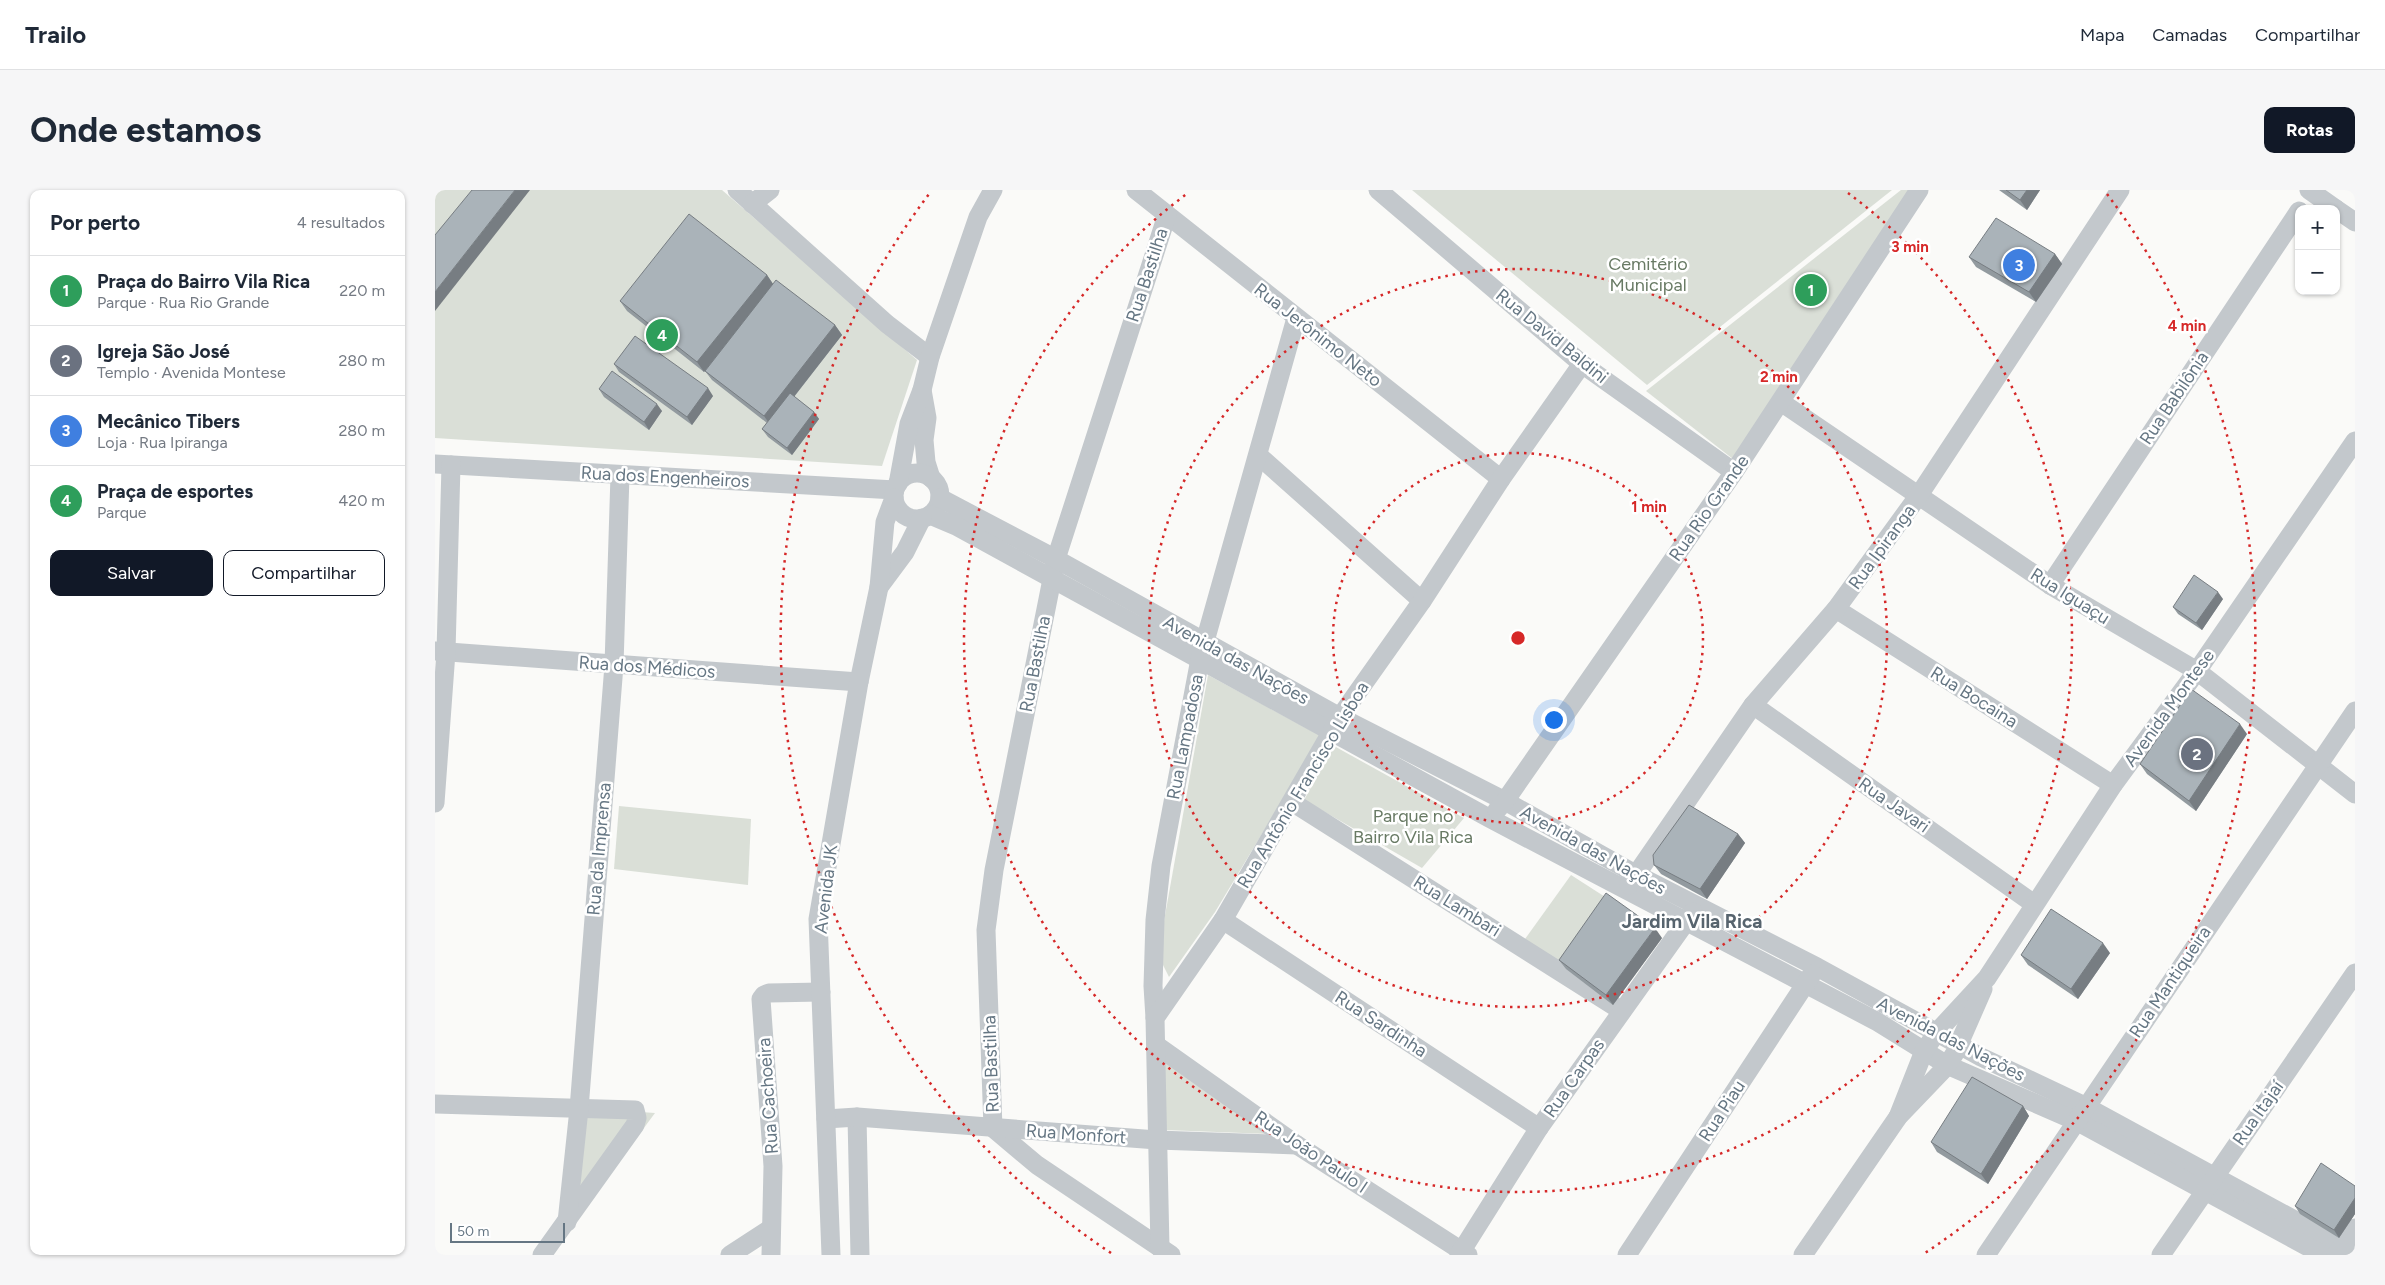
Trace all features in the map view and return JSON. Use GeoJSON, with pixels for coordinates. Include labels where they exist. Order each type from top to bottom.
{"type":"FeatureCollection","features":[{"type":"Feature","properties":{"kind":"street"},"geometry":{"type":"LineString","coordinates":[[737,190],[887,324],[930,357]]}},
{"type":"Feature","properties":{"kind":"street"},"geometry":{"type":"LineString","coordinates":[[753,204],[770,190]]}},
{"type":"Feature","properties":{"kind":"street","name":"Avenida JK"},"geometry":{"type":"LineString","coordinates":[[831,1255],[818,919],[859,682],[879,587],[885,522],[896,491],[909,424],[922,390],[930,357],[978,217],[993,190]]}},
{"type":"Feature","properties":{"kind":"street","name":"Rua Jerônimo Neto"},"geometry":{"type":"LineString","coordinates":[[1136,190],[1501,479]]}},
{"type":"Feature","properties":{"kind":"street","name":"Rua David Baldini"},"geometry":{"type":"LineString","coordinates":[[1377,190],[1582,364],[1734,472]]}},
{"type":"Feature","properties":{"kind":"street","name":"Rua Rio Grande"},"geometry":{"type":"LineString","coordinates":[[1489,818],[1505,801],[1734,472],[1919,190]]}},
{"type":"Feature","properties":{"kind":"street","name":"Rua Ipiranga"},"geometry":{"type":"LineString","coordinates":[[1625,890],[1753,705],[1836,609],[1919,495],[2120,190]]}},
{"type":"Feature","properties":{"kind":"street"},"geometry":{"type":"LineString","coordinates":[[2311,191],[2330,205]]}},
{"type":"Feature","properties":{"kind":"street","name":"Rua Babilônia"},"geometry":{"type":"LineString","coordinates":[[2302,205],[2311,191]]}},
{"type":"Feature","properties":{"kind":"street"},"geometry":{"type":"LineString","coordinates":[[2340,212],[2355,222]]}},
{"type":"Feature","properties":{"kind":"street","name":"Rua Bastilha"},"geometry":{"type":"LineString","coordinates":[[993,1128],[987,910],[1056,559],[1167,215]]}},
{"type":"Feature","properties":{"kind":"street","name":"Rua Babilônia"},"geometry":{"type":"LineString","coordinates":[[2050,585],[2295,216]]}},
{"type":"Feature","properties":{"kind":"street","name":"Rua Lampadosa"},"geometry":{"type":"LineString","coordinates":[[1155,1018],[1153,986],[1155,920],[1159,884],[1203,651],[1296,318]]}},
{"type":"Feature","properties":{"kind":"street","name":"Rua Antônio Francisco Lisboa"},"geometry":{"type":"LineString","coordinates":[[1155,1018],[1223,920],[1336,724],[1422,601],[1501,479],[1582,364]]}},
{"type":"Feature","properties":{"kind":"street","name":"Avenida JK"},"geometry":{"type":"LineString","coordinates":[[922,390],[927,418],[924,440],[926,462],[931,478]]}},
{"type":"Feature","properties":{"kind":"street","name":"Rua Iguaçu"},"geometry":{"type":"LineString","coordinates":[[1781,402],[2050,585],[2197,671],[2355,794]]}},
{"type":"Feature","properties":{"kind":"street","name":"Avenida Montese"},"geometry":{"type":"LineString","coordinates":[[1898,1116],[1923,1051],[1937,1032],[1987,978],[2113,785],[2197,671],[2355,441]]}},
{"type":"Feature","properties":{"kind":"street"},"geometry":{"type":"LineString","coordinates":[[1259,456],[1422,601]]}},
{"type":"Feature","properties":{"kind":"street"},"geometry":{"type":"LineString","coordinates":[[435,803],[443,464]]}},
{"type":"Feature","properties":{"kind":"street","name":"Rua dos Engenheiros"},"geometry":{"type":"LineString","coordinates":[[443,464],[896,491]]}},
{"type":"Feature","properties":{"kind":"street"},"geometry":{"type":"LineString","coordinates":[[917,473],[931,478],[939,490],[939,504],[926,517],[914,519],[901,512],[896,491],[909,474],[917,473]]}},
{"type":"Feature","properties":{"kind":"street","name":"Rua da Imprensa"},"geometry":{"type":"LineString","coordinates":[[567,1222],[579,1109],[614,665],[620,475]]}},
{"type":"Feature","properties":{"kind":"street","name":"Avenida das Nações"},"geometry":{"type":"LineString","coordinates":[[940,498],[1056,559],[1203,651],[1336,724],[1489,818],[1625,890],[1691,914],[1817,967],[1961,1044],[2080,1114],[2204,1193],[2323,1255]]}},
{"type":"Feature","properties":{"kind":"street","name":"Avenida JK"},"geometry":{"type":"LineString","coordinates":[[879,587],[905,552],[926,517]]}},
{"type":"Feature","properties":{"kind":"street","name":"Avenida das Nações"},"geometry":{"type":"LineString","coordinates":[[926,517],[956,526],[1051,579],[1203,651]]}},
{"type":"Feature","properties":{"kind":"street","name":"Rua Bocaina"},"geometry":{"type":"LineString","coordinates":[[1836,609],[2113,785]]}},
{"type":"Feature","properties":{"kind":"street","name":"Rua dos Médicos"},"geometry":{"type":"LineString","coordinates":[[440,652],[859,682]]}},
{"type":"Feature","properties":{"kind":"street","name":"Rua Javari"},"geometry":{"type":"LineString","coordinates":[[1753,705],[2034,904]]}},
{"type":"Feature","properties":{"kind":"street","name":"Rua Mantiqueira"},"geometry":{"type":"LineString","coordinates":[[1986,1255],[2355,711]]}},
{"type":"Feature","properties":{"kind":"street","name":"Avenida das Nações"},"geometry":{"type":"LineString","coordinates":[[1336,724],[1505,801],[1637,875],[1691,914],[1806,983],[1876,1021],[1947,1065],[2080,1114],[2214,1177],[2345,1252]]}},
{"type":"Feature","properties":{"kind":"street","name":"Rua Lambari"},"geometry":{"type":"LineString","coordinates":[[1292,802],[1622,1011]]}},
{"type":"Feature","properties":{"kind":"street","name":"Rua Carpas"},"geometry":{"type":"LineString","coordinates":[[1463,1254],[1539,1128],[1691,914]]}},
{"type":"Feature","properties":{"kind":"street","name":"Rua Sardinha"},"geometry":{"type":"LineString","coordinates":[[1223,920],[1539,1128]]}},
{"type":"Feature","properties":{"kind":"street","name":"Rua Piau"},"geometry":{"type":"LineString","coordinates":[[1627,1255],[1817,967]]}},
{"type":"Feature","properties":{"kind":"street","name":"Rua Itajaí"},"geometry":{"type":"LineString","coordinates":[[2161,1255],[2355,972]]}},
{"type":"Feature","properties":{"kind":"street","name":"Avenida Montese"},"geometry":{"type":"LineString","coordinates":[[1803,1255],[1898,1116],[1947,1065],[1961,1044],[1987,978]]}},
{"type":"Feature","properties":{"kind":"street","name":"Rua Cachoeira"},"geometry":{"type":"LineString","coordinates":[[771,1255],[770,1229],[773,1166],[761,999],[764,995],[769,994],[821,992]]}},
{"type":"Feature","properties":{"kind":"street"},"geometry":{"type":"LineString","coordinates":[[1155,1018],[1157,1140],[1165,1251]]}},
{"type":"Feature","properties":{"kind":"street","name":"Rua João Paulo I"},"geometry":{"type":"LineString","coordinates":[[1156,1045],[1297,1145],[1463,1254]]}},
{"type":"Feature","properties":{"kind":"street"},"geometry":{"type":"LineString","coordinates":[[435,1104],[635,1110],[637,1118],[635,1125],[542,1255]]}},
{"type":"Feature","properties":{"kind":"street"},"geometry":{"type":"LineString","coordinates":[[857,1117],[860,1255]]}},
{"type":"Feature","properties":{"kind":"street","name":"Rua Monfort"},"geometry":{"type":"LineString","coordinates":[[825,1119],[857,1117],[1157,1140],[1297,1145]]}},
{"type":"Feature","properties":{"kind":"street"},"geometry":{"type":"LineString","coordinates":[[993,1128],[1037,1165],[1165,1251]]}},
{"type":"Feature","properties":{"kind":"street"},"geometry":{"type":"LineString","coordinates":[[2345,1252],[2355,1228]]}},
{"type":"Feature","properties":{"kind":"street"},"geometry":{"type":"LineString","coordinates":[[730,1255],[770,1229]]}},
{"type":"Feature","properties":{"kind":"green space"},"geometry":{"type":"Polygon","coordinates":[[[435,190],[722,190],[917,360],[882,466],[435,438],[435,190]]]}},
{"type":"Feature","properties":{"kind":"green space","name":"Cemitério Municipal"},"geometry":{"type":"Polygon","coordinates":[[[1412,190],[1892,190],[1647,385],[1412,190]]]}},
{"type":"Feature","properties":{"kind":"green space"},"geometry":{"type":"Polygon","coordinates":[[[1901,190],[1918,190],[1733,459],[1646,391],[1901,190]]]}},
{"type":"Feature","properties":{"kind":"green space"},"geometry":{"type":"Polygon","coordinates":[[[1208,675],[1321,736],[1215,912],[1169,977],[1162,963],[1164,921],[1208,675]]]}},
{"type":"Feature","properties":{"kind":"green space","name":"Parque no Bairro Vila Rica"},"geometry":{"type":"Polygon","coordinates":[[[1334,746],[1464,818],[1422,868],[1304,800],[1334,746]]]}},
{"type":"Feature","properties":{"kind":"green space"},"geometry":{"type":"Polygon","coordinates":[[[619,806],[751,819],[748,885],[614,869],[619,806]]]}},
{"type":"Feature","properties":{"kind":"green space"},"geometry":{"type":"Polygon","coordinates":[[[1571,875],[1613,902],[1566,969],[1525,939],[1571,875]]]}},
{"type":"Feature","properties":{"kind":"green space"},"geometry":{"type":"Polygon","coordinates":[[[1165,1061],[1269,1134],[1165,1130],[1165,1061]]]}},
{"type":"Feature","properties":{"kind":"green space"},"geometry":{"type":"Polygon","coordinates":[[[584,1108],[655,1113],[575,1221],[584,1108]]]}},
{"type":"Feature","properties":{"kind":"building"},"geometry":{"type":"Polygon","coordinates":[[[472,190],[515,190],[435,292],[435,235],[472,190]]]}},
{"type":"Feature","properties":{"kind":"building"},"geometry":{"type":"Polygon","coordinates":[[[2006,190],[2027,190],[2020,200],[2006,190]]]}},
{"type":"Feature","properties":{"kind":"building"},"geometry":{"type":"Polygon","coordinates":[[[689,214],[767,275],[697,362],[620,301],[689,214]]]}},
{"type":"Feature","properties":{"kind":"building"},"geometry":{"type":"Polygon","coordinates":[[[1996,218],[2055,254],[2029,292],[1969,257],[1996,218]]]}},
{"type":"Feature","properties":{"kind":"building"},"geometry":{"type":"Polygon","coordinates":[[[776,280],[835,325],[764,416],[705,371],[776,280]]]}},
{"type":"Feature","properties":{"kind":"building"},"geometry":{"type":"Polygon","coordinates":[[[635,336],[708,388],[687,417],[614,364],[635,336]]]}},
{"type":"Feature","properties":{"kind":"building"},"geometry":{"type":"Polygon","coordinates":[[[612,371],[657,404],[644,422],[599,389],[612,371]]]}},
{"type":"Feature","properties":{"kind":"building"},"geometry":{"type":"Polygon","coordinates":[[[790,393],[814,412],[787,448],[762,429],[790,393]]]}},
{"type":"Feature","properties":{"kind":"building"},"geometry":{"type":"Polygon","coordinates":[[[2194,575],[2218,592],[2196,623],[2173,607],[2194,575]]]}},
{"type":"Feature","properties":{"kind":"building"},"geometry":{"type":"Polygon","coordinates":[[[2191,689],[2240,724],[2189,801],[2140,764],[2191,689]]]}},
{"type":"Feature","properties":{"kind":"building"},"geometry":{"type":"Polygon","coordinates":[[[1689,805],[1738,834],[1700,889],[1654,865],[1653,855],[1689,805]]]}},
{"type":"Feature","properties":{"kind":"building"},"geometry":{"type":"Polygon","coordinates":[[[1606,893],[1655,928],[1606,995],[1559,960],[1606,893]]]}},
{"type":"Feature","properties":{"kind":"building"},"geometry":{"type":"Polygon","coordinates":[[[2051,909],[2103,943],[2071,989],[2021,955],[2051,909]]]}},
{"type":"Feature","properties":{"kind":"building"},"geometry":{"type":"Polygon","coordinates":[[[1972,1077],[2023,1106],[1981,1174],[1931,1142],[1972,1077]]]}},
{"type":"Feature","properties":{"kind":"building"},"geometry":{"type":"Polygon","coordinates":[[[2321,1163],[2355,1186],[2355,1198],[2334,1230],[2295,1206],[2321,1163]]]}},
{"type":"Feature","properties":{"kind":"place","name":"Mecânico Tibers"},"geometry":{"type":"Point","coordinates":[2019,265]}},
{"type":"Feature","properties":{"kind":"place","name":"Praça do Bairro Vila Rica"},"geometry":{"type":"Point","coordinates":[1811,290]}},
{"type":"Feature","properties":{"kind":"place","name":"Praça de esportes"},"geometry":{"type":"Point","coordinates":[662,335]}},
{"type":"Feature","properties":{"kind":"place","name":"Igreja São José"},"geometry":{"type":"Point","coordinates":[2197,754]}},
{"type":"Feature","properties":{"kind":"district","name":"Jardim Vila Rica"},"geometry":{"type":"Point","coordinates":[1692,921]}}]}
